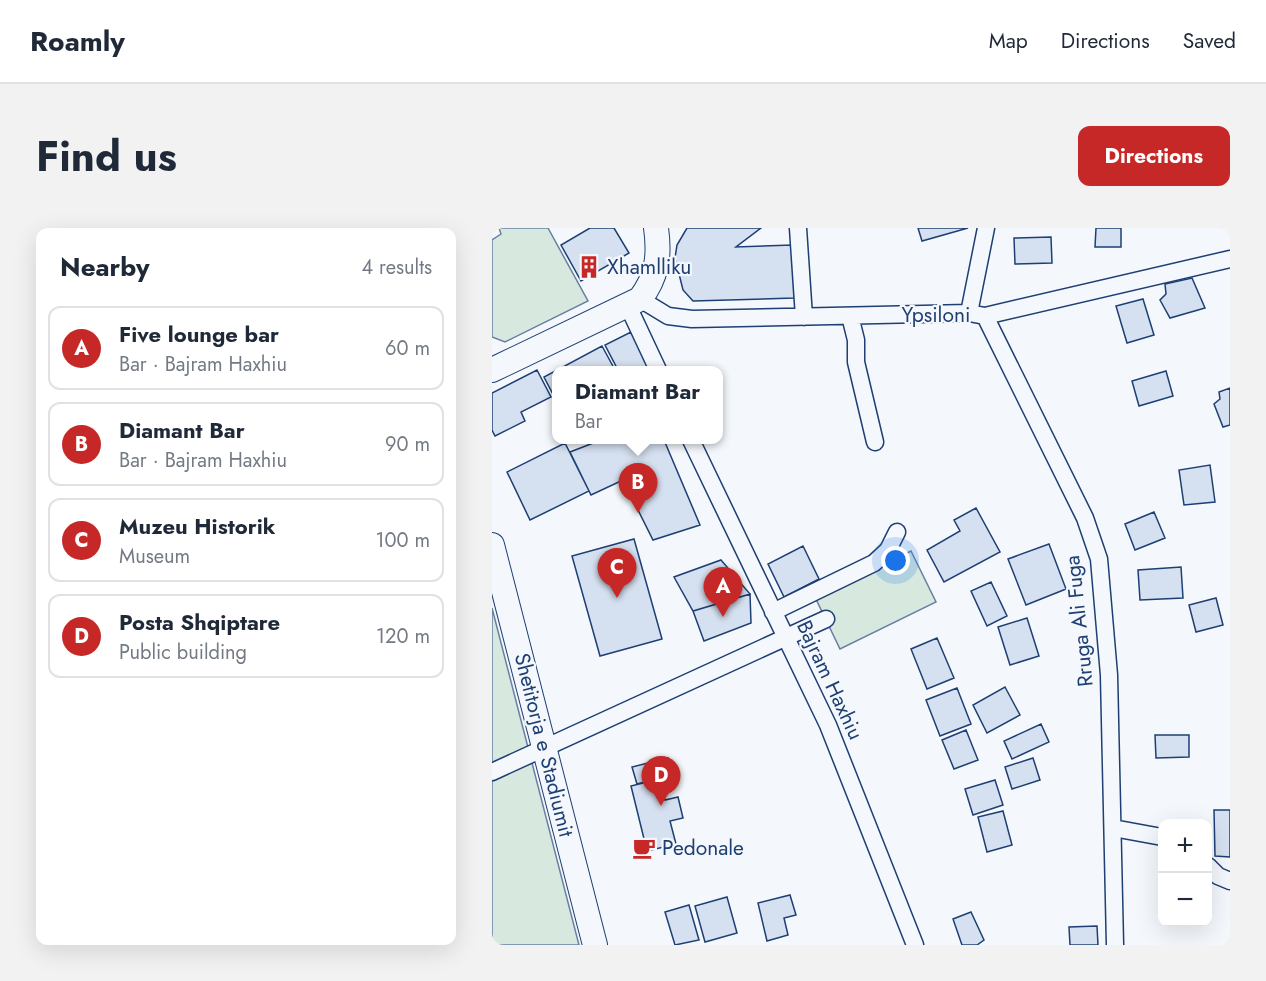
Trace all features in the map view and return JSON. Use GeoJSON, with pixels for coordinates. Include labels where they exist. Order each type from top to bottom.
{"type":"FeatureCollection","features":[{"type":"Feature","properties":{"kind":"main road"},"geometry":{"type":"LineString","coordinates":[[492,370],[634,303],[651,285],[657,268],[657,229]]}},
{"type":"Feature","properties":{"kind":"main road","name":"Shetitorja e Stadiumit"},"geometry":{"type":"LineString","coordinates":[[492,545],[595,945]]}},
{"type":"Feature","properties":{"kind":"street"},"geometry":{"type":"LineString","coordinates":[[798,228],[804,317]]}},
{"type":"Feature","properties":{"kind":"street"},"geometry":{"type":"LineString","coordinates":[[977,314],[987,228]]}},
{"type":"Feature","properties":{"kind":"street","name":"Ypsiloni"},"geometry":{"type":"LineString","coordinates":[[634,303],[668,316],[804,317],[977,314],[1230,259]]}},
{"type":"Feature","properties":{"kind":"street"},"geometry":{"type":"LineString","coordinates":[[634,303],[657,366]]}},
{"type":"Feature","properties":{"kind":"street","name":"Rruga Ali Fuga"},"geometry":{"type":"LineString","coordinates":[[977,314],[1085,518],[1099,560],[1109,675],[1115,945]]}},
{"type":"Feature","properties":{"kind":"street"},"geometry":{"type":"LineString","coordinates":[[850,316],[856,340],[856,362],[875,442]]}},
{"type":"Feature","properties":{"kind":"street","name":"Bajram Haxhiu"},"geometry":{"type":"LineString","coordinates":[[693,444],[828,725],[910,944]]}},
{"type":"Feature","properties":{"kind":"street"},"geometry":{"type":"LineString","coordinates":[[773,612],[874,563],[888,550],[897,532]]}},
{"type":"Feature","properties":{"kind":"street"},"geometry":{"type":"LineString","coordinates":[[492,772],[826,619]]}},
{"type":"Feature","properties":{"kind":"street"},"geometry":{"type":"LineString","coordinates":[[1113,828],[1158,836]]}},
{"type":"Feature","properties":{"kind":"street"},"geometry":{"type":"LineString","coordinates":[[1212,870],[1218,876],[1230,881]]}},
{"type":"Feature","properties":{"kind":"shaded area"},"geometry":{"type":"Polygon","coordinates":[[[499,228],[548,228],[588,301],[505,342],[492,337],[492,240],[501,234],[499,228]]]}},
{"type":"Feature","properties":{"kind":"shaded area"},"geometry":{"type":"Polygon","coordinates":[[[911,551],[936,602],[840,649],[815,597],[911,551]]]}},
{"type":"Feature","properties":{"kind":"shaded area"},"geometry":{"type":"Polygon","coordinates":[[[492,608],[579,945],[492,945],[492,608]]]}},
{"type":"Feature","properties":{"kind":"building","name":"Xhamlliku"},"geometry":{"type":"Polygon","coordinates":[[[590,228],[614,228],[629,253],[581,281],[561,245],[590,228]]]}},
{"type":"Feature","properties":{"kind":"building"},"geometry":{"type":"Polygon","coordinates":[[[687,228],[761,228],[736,247],[793,245],[794,298],[693,301],[683,290],[675,258],[677,245],[687,228]]]}},
{"type":"Feature","properties":{"kind":"building"},"geometry":{"type":"Polygon","coordinates":[[[918,228],[968,228],[922,241],[918,228]]]}},
{"type":"Feature","properties":{"kind":"building"},"geometry":{"type":"Polygon","coordinates":[[[1096,228],[1121,228],[1121,247],[1095,247],[1096,228]]]}},
{"type":"Feature","properties":{"kind":"building"},"geometry":{"type":"Polygon","coordinates":[[[1051,237],[1052,263],[1015,264],[1014,238],[1051,237]]]}},
{"type":"Feature","properties":{"kind":"building"},"geometry":{"type":"Polygon","coordinates":[[[1192,278],[1205,308],[1170,318],[1160,300],[1166,294],[1165,284],[1192,278]]]}},
{"type":"Feature","properties":{"kind":"building"},"geometry":{"type":"Polygon","coordinates":[[[1143,299],[1154,335],[1127,343],[1116,306],[1143,299]]]}},
{"type":"Feature","properties":{"kind":"building"},"geometry":{"type":"Polygon","coordinates":[[[631,332],[648,366],[616,366],[605,345],[631,332]]]}},
{"type":"Feature","properties":{"kind":"building"},"geometry":{"type":"Polygon","coordinates":[[[602,346],[613,366],[564,366],[602,346]]]}},
{"type":"Feature","properties":{"kind":"building"},"geometry":{"type":"Polygon","coordinates":[[[537,370],[551,397],[521,412],[525,421],[495,436],[492,430],[492,393],[537,370]]]}},
{"type":"Feature","properties":{"kind":"building"},"geometry":{"type":"Polygon","coordinates":[[[1166,371],[1173,396],[1139,406],[1132,381],[1166,371]]]}},
{"type":"Feature","properties":{"kind":"building"},"geometry":{"type":"Polygon","coordinates":[[[552,373],[552,392],[544,377],[552,373]]]}},
{"type":"Feature","properties":{"kind":"building"},"geometry":{"type":"Polygon","coordinates":[[[1230,388],[1230,425],[1223,427],[1214,404],[1220,399],[1219,392],[1230,388]]]}},
{"type":"Feature","properties":{"kind":"building"},"geometry":{"type":"Polygon","coordinates":[[[566,444],[589,491],[530,520],[507,472],[566,444]]]}},
{"type":"Feature","properties":{"kind":"building"},"geometry":{"type":"Polygon","coordinates":[[[591,444],[666,444],[700,525],[653,540],[623,480],[591,495],[570,452],[591,444]]]}},
{"type":"Feature","properties":{"kind":"building"},"geometry":{"type":"Polygon","coordinates":[[[1210,465],[1215,502],[1184,505],[1179,470],[1210,465]]]}},
{"type":"Feature","properties":{"kind":"building"},"geometry":{"type":"Polygon","coordinates":[[[976,508],[1000,552],[944,582],[927,550],[960,531],[954,520],[976,508]]]}},
{"type":"Feature","properties":{"kind":"building"},"geometry":{"type":"Polygon","coordinates":[[[1154,512],[1165,538],[1135,550],[1125,524],[1154,512]]]}},
{"type":"Feature","properties":{"kind":"building"},"geometry":{"type":"Polygon","coordinates":[[[634,539],[662,639],[600,656],[572,556],[634,539]]]}},
{"type":"Feature","properties":{"kind":"building"},"geometry":{"type":"Polygon","coordinates":[[[1049,544],[1066,589],[1026,605],[1008,559],[1049,544]]]}},
{"type":"Feature","properties":{"kind":"building"},"geometry":{"type":"Polygon","coordinates":[[[803,546],[819,579],[784,597],[768,564],[803,546]]]}},
{"type":"Feature","properties":{"kind":"building"},"geometry":{"type":"Polygon","coordinates":[[[721,560],[750,594],[693,611],[674,577],[721,560]]]}},
{"type":"Feature","properties":{"kind":"building"},"geometry":{"type":"Polygon","coordinates":[[[1181,567],[1183,598],[1140,600],[1138,570],[1181,567]]]}},
{"type":"Feature","properties":{"kind":"building"},"geometry":{"type":"Polygon","coordinates":[[[991,582],[1007,616],[987,626],[971,591],[991,582]]]}},
{"type":"Feature","properties":{"kind":"building"},"geometry":{"type":"Polygon","coordinates":[[[750,594],[751,623],[704,641],[693,611],[750,594]]]}},
{"type":"Feature","properties":{"kind":"building"},"geometry":{"type":"Polygon","coordinates":[[[1216,598],[1223,625],[1196,632],[1189,605],[1216,598]]]}},
{"type":"Feature","properties":{"kind":"building"},"geometry":{"type":"Polygon","coordinates":[[[1027,618],[1039,656],[1010,665],[998,627],[1027,618]]]}},
{"type":"Feature","properties":{"kind":"building"},"geometry":{"type":"Polygon","coordinates":[[[937,638],[954,678],[927,689],[911,649],[937,638]]]}},
{"type":"Feature","properties":{"kind":"building"},"geometry":{"type":"Polygon","coordinates":[[[1005,687],[1020,715],[987,733],[973,705],[1005,687]]]}},
{"type":"Feature","properties":{"kind":"building"},"geometry":{"type":"Polygon","coordinates":[[[957,688],[971,724],[940,736],[926,700],[957,688]]]}},
{"type":"Feature","properties":{"kind":"building"},"geometry":{"type":"Polygon","coordinates":[[[1041,724],[1049,742],[1012,759],[1004,741],[1041,724]]]}},
{"type":"Feature","properties":{"kind":"building"},"geometry":{"type":"Polygon","coordinates":[[[966,730],[978,760],[954,769],[942,740],[966,730]]]}},
{"type":"Feature","properties":{"kind":"building"},"geometry":{"type":"Polygon","coordinates":[[[1155,735],[1189,735],[1189,757],[1156,758],[1155,735]]]}},
{"type":"Feature","properties":{"kind":"building"},"geometry":{"type":"Polygon","coordinates":[[[668,758],[672,775],[637,784],[632,767],[668,758]]]}},
{"type":"Feature","properties":{"kind":"building"},"geometry":{"type":"Polygon","coordinates":[[[1033,758],[1040,780],[1012,789],[1005,767],[1033,758]]]}},
{"type":"Feature","properties":{"kind":"building"},"geometry":{"type":"Polygon","coordinates":[[[659,779],[665,800],[678,797],[683,818],[670,821],[676,844],[647,851],[631,786],[659,779]]]}},
{"type":"Feature","properties":{"kind":"building"},"geometry":{"type":"Polygon","coordinates":[[[995,780],[1003,805],[973,815],[965,789],[995,780]]]}},
{"type":"Feature","properties":{"kind":"building"},"geometry":{"type":"Polygon","coordinates":[[[1214,810],[1230,810],[1230,857],[1215,856],[1214,810]]]}},
{"type":"Feature","properties":{"kind":"building"},"geometry":{"type":"Polygon","coordinates":[[[1003,811],[1012,845],[987,852],[978,817],[1003,811]]]}},
{"type":"Feature","properties":{"kind":"building"},"geometry":{"type":"Polygon","coordinates":[[[790,895],[796,915],[784,918],[788,935],[767,941],[758,903],[790,895]]]}},
{"type":"Feature","properties":{"kind":"building"},"geometry":{"type":"Polygon","coordinates":[[[727,897],[737,933],[705,942],[695,906],[727,897]]]}},
{"type":"Feature","properties":{"kind":"building"},"geometry":{"type":"Polygon","coordinates":[[[689,905],[699,940],[675,945],[665,912],[689,905]]]}},
{"type":"Feature","properties":{"kind":"building"},"geometry":{"type":"Polygon","coordinates":[[[971,912],[984,940],[977,945],[962,945],[953,919],[971,912]]]}},
{"type":"Feature","properties":{"kind":"building"},"geometry":{"type":"Polygon","coordinates":[[[1097,926],[1098,945],[1070,945],[1069,927],[1097,926]]]}},
{"type":"Feature","properties":{"kind":"place","name":"Xhamlliku"},"geometry":{"type":"Point","coordinates":[589,267]}},
{"type":"Feature","properties":{"kind":"place","name":"Diamant Bar"},"geometry":{"type":"Point","coordinates":[638,513]}},
{"type":"Feature","properties":{"kind":"place","name":"Muzeu Historik"},"geometry":{"type":"Point","coordinates":[617,598]}},
{"type":"Feature","properties":{"kind":"place","name":"Five lounge bar"},"geometry":{"type":"Point","coordinates":[723,617]}},
{"type":"Feature","properties":{"kind":"place","name":"Posta Shqiptare"},"geometry":{"type":"Point","coordinates":[661,806]}},
{"type":"Feature","properties":{"kind":"place","name":"Pedonale"},"geometry":{"type":"Point","coordinates":[644,848]}}]}
